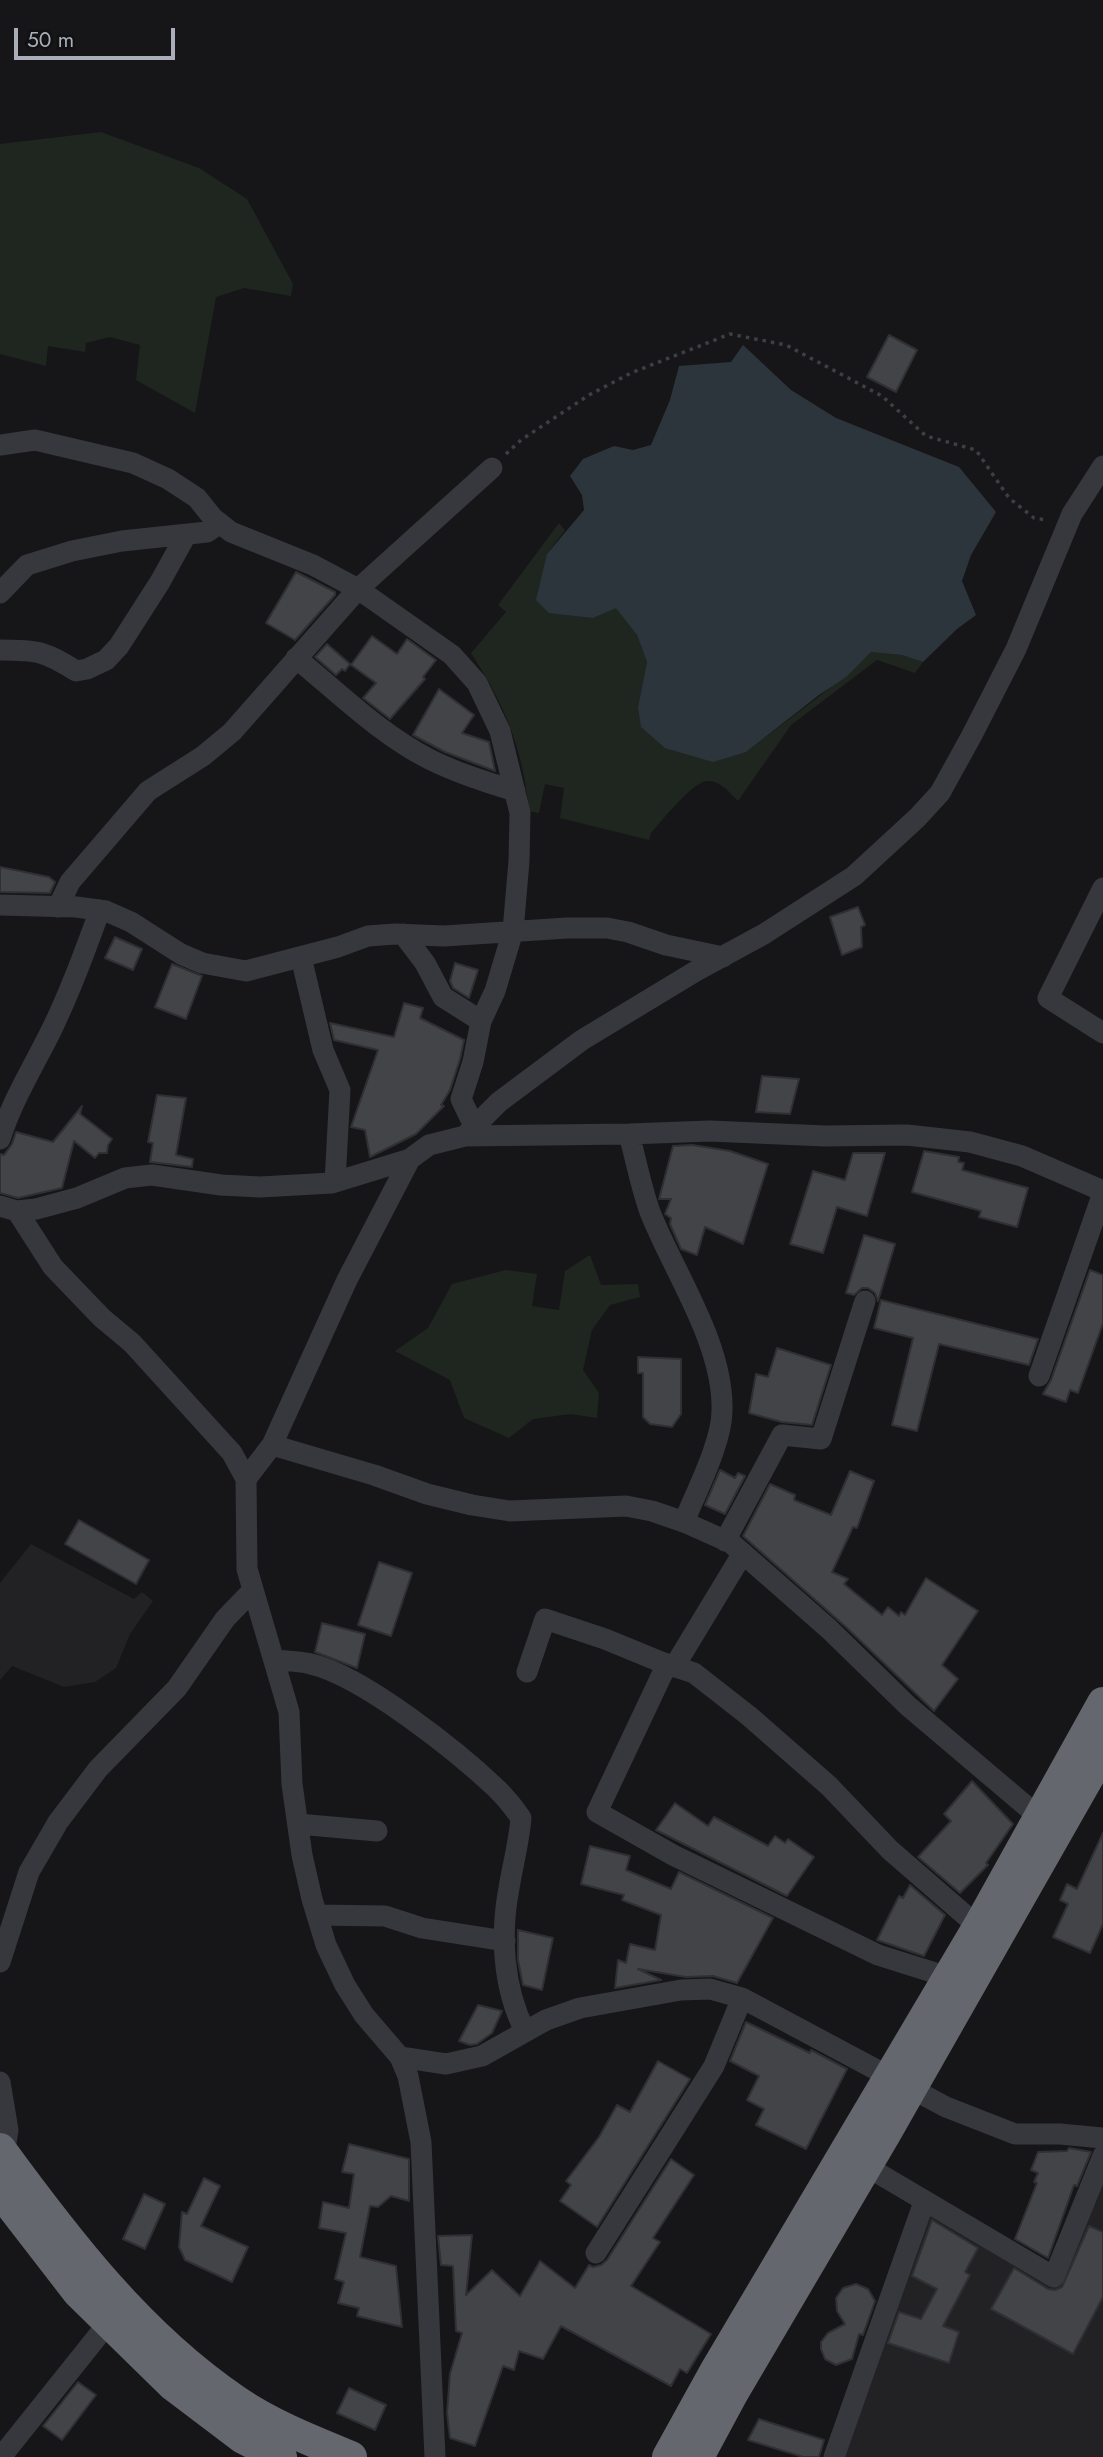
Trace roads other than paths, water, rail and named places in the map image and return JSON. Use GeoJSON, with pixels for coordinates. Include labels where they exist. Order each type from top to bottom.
{"type":"FeatureCollection","features":[{"type":"Feature","properties":{"kind":"highway"},"geometry":{"type":"LineString","coordinates":[[698,2457],[866,2166],[900,2082],[948,1977],[987,1933],[1039,1817],[1103,1703]]}},
{"type":"Feature","properties":{"kind":"highway"},"geometry":{"type":"LineString","coordinates":[[668,2457],[715,2372],[900,2082],[987,1933],[1103,1751]]}},
{"type":"Feature","properties":{"kind":"highway"},"geometry":{"type":"LineString","coordinates":[[1,2154],[64,2235],[164,2345],[237,2402],[291,2450]]}},
{"type":"Feature","properties":{"kind":"highway"},"geometry":{"type":"LineString","coordinates":[[1,2196],[78,2292],[173,2385],[243,2438],[291,2450],[351,2457]]}},
{"type":"Feature","properties":{"kind":"street"},"geometry":{"type":"LineString","coordinates":[[0,445],[35,440],[133,463],[167,479],[197,498],[231,532],[313,565],[358,589],[452,655],[477,683],[500,731],[520,813],[520,825],[513,931],[495,991],[481,1021],[473,1062],[461,1099],[470,1131]]}},
{"type":"Feature","properties":{"kind":"street"},"geometry":{"type":"LineString","coordinates":[[470,1131],[499,1102],[582,1040],[764,934],[854,876],[901,835],[940,793],[1016,649],[1068,524],[1103,466]]}},
{"type":"Feature","properties":{"kind":"street"},"geometry":{"type":"LineString","coordinates":[[58,907],[70,882],[148,791],[203,756],[232,732],[358,589],[492,468]]}},
{"type":"Feature","properties":{"kind":"street"},"geometry":{"type":"LineString","coordinates":[[0,593],[26,565],[38,561],[122,541],[207,532],[220,523]]}},
{"type":"Feature","properties":{"kind":"street"},"geometry":{"type":"LineString","coordinates":[[0,650],[27,650],[50,654],[76,671],[106,660],[119,646],[160,582],[186,535]]}},
{"type":"Feature","properties":{"kind":"street"},"geometry":{"type":"LineString","coordinates":[[296,658],[381,728],[429,759],[465,775],[515,791]]}},
{"type":"Feature","properties":{"kind":"street"},"geometry":{"type":"LineString","coordinates":[[1103,888],[1048,998],[1103,1033]]}},
{"type":"Feature","properties":{"kind":"street"},"geometry":{"type":"LineString","coordinates":[[0,905],[100,910],[131,922],[202,964],[246,971],[368,936],[444,936],[607,928],[666,945],[723,957]]}},
{"type":"Feature","properties":{"kind":"street"},"geometry":{"type":"LineString","coordinates":[[0,1139],[10,1109],[52,1030],[100,910]]}},
{"type":"Feature","properties":{"kind":"street"},"geometry":{"type":"LineString","coordinates":[[403,934],[425,963],[443,997],[481,1021]]}},
{"type":"Feature","properties":{"kind":"street"},"geometry":{"type":"LineString","coordinates":[[301,957],[323,1050],[340,1090],[335,1182]]}},
{"type":"Feature","properties":{"kind":"street"},"geometry":{"type":"LineString","coordinates":[[8,1208],[36,1209],[77,1198],[125,1178],[152,1175],[221,1185],[260,1187],[335,1182],[410,1159],[429,1145],[470,1131],[629,1135],[710,1131],[825,1136],[907,1135],[970,1142],[1022,1156],[1103,1192],[1040,1376]]}},
{"type":"Feature","properties":{"kind":"street"},"geometry":{"type":"LineString","coordinates":[[629,1135],[650,1211],[676,1264],[720,1376],[723,1414],[713,1450],[684,1522]]}},
{"type":"Feature","properties":{"kind":"street"},"geometry":{"type":"LineString","coordinates":[[246,1479],[272,1445],[347,1280],[410,1159]]}},
{"type":"Feature","properties":{"kind":"street"},"geometry":{"type":"LineString","coordinates":[[8,1208],[53,1267],[102,1318],[132,1343],[232,1453],[246,1479],[247,1569],[289,1712],[292,1784],[302,1855],[317,1915],[326,1945],[345,1985],[364,2015],[400,2057],[408,2076],[421,2142],[435,2457]]}},
{"type":"Feature","properties":{"kind":"street"},"geometry":{"type":"LineString","coordinates":[[725,1541],[782,1435],[821,1439],[865,1301]]}},
{"type":"Feature","properties":{"kind":"street"},"geometry":{"type":"LineString","coordinates":[[272,1445],[374,1475],[427,1494],[471,1505],[510,1511],[626,1506],[684,1522],[725,1541],[743,1553],[830,1629],[908,1706],[1039,1817]]}},
{"type":"Feature","properties":{"kind":"street"},"geometry":{"type":"LineString","coordinates":[[743,1553],[671,1665],[597,1812],[673,1855],[878,1955],[948,1977]]}},
{"type":"Feature","properties":{"kind":"street"},"geometry":{"type":"LineString","coordinates":[[0,1962],[29,1872],[58,1822],[98,1769],[177,1688],[225,1619],[253,1590]]}},
{"type":"Feature","properties":{"kind":"street"},"geometry":{"type":"LineString","coordinates":[[527,1672],[545,1619],[694,1673],[749,1716],[829,1786],[890,1850],[987,1933]]}},
{"type":"Feature","properties":{"kind":"street"},"geometry":{"type":"LineString","coordinates":[[274,1660],[313,1664],[336,1673],[377,1696],[441,1743],[498,1790],[521,1818],[504,1923],[508,1978],[514,2009],[525,2031]]}},
{"type":"Feature","properties":{"kind":"street"},"geometry":{"type":"LineString","coordinates":[[298,1824],[377,1831]]}},
{"type":"Feature","properties":{"kind":"street"},"geometry":{"type":"LineString","coordinates":[[317,1915],[385,1916],[422,1928],[505,1941]]}},
{"type":"Feature","properties":{"kind":"street"},"geometry":{"type":"LineString","coordinates":[[400,2057],[446,2064],[482,2056],[546,2020],[580,2008],[681,1990],[710,1989],[742,1998],[946,2107],[1015,2134],[1103,2138]]}},
{"type":"Feature","properties":{"kind":"street"},"geometry":{"type":"LineString","coordinates":[[596,2253],[714,2066],[742,1998]]}},
{"type":"Feature","properties":{"kind":"street"},"geometry":{"type":"LineString","coordinates":[[0,2082],[8,2130],[1,2154]]}},
{"type":"Feature","properties":{"kind":"street"},"geometry":{"type":"LineString","coordinates":[[866,2166],[1054,2277],[1103,2156]]}},
{"type":"Feature","properties":{"kind":"street"},"geometry":{"type":"LineString","coordinates":[[834,2457],[924,2202]]}},
{"type":"Feature","properties":{"kind":"street"},"geometry":{"type":"LineString","coordinates":[[3,2448],[109,2322]]}}]}
